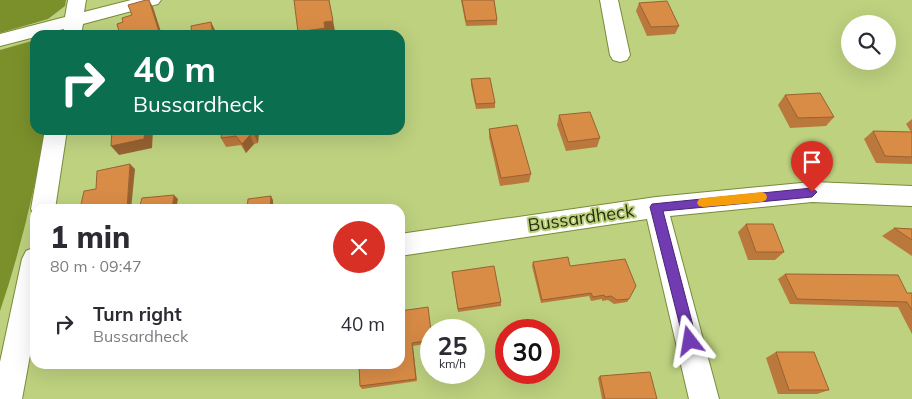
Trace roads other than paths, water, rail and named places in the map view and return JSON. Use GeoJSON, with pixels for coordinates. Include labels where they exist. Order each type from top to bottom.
{"type":"FeatureCollection","features":[{"type":"Feature","properties":{"kind":"street"},"geometry":{"type":"LineString","coordinates":[[76,0],[74,28],[152,0]]}},
{"type":"Feature","properties":{"kind":"street"},"geometry":{"type":"LineString","coordinates":[[609,0],[620,56]]}},
{"type":"Feature","properties":{"kind":"street"},"geometry":{"type":"LineString","coordinates":[[0,40],[30,35]]}},
{"type":"Feature","properties":{"kind":"street"},"geometry":{"type":"LineString","coordinates":[[44,204],[55,135]]}},
{"type":"Feature","properties":{"kind":"street","name":"Bussardheck"},"geometry":{"type":"LineString","coordinates":[[405,244],[656,207],[812,192],[912,196]]}},
{"type":"Feature","properties":{"kind":"street"},"geometry":{"type":"LineString","coordinates":[[656,207],[704,399]]}},
{"type":"Feature","properties":{"kind":"street"},"geometry":{"type":"LineString","coordinates":[[7,399],[30,306]]}}]}
